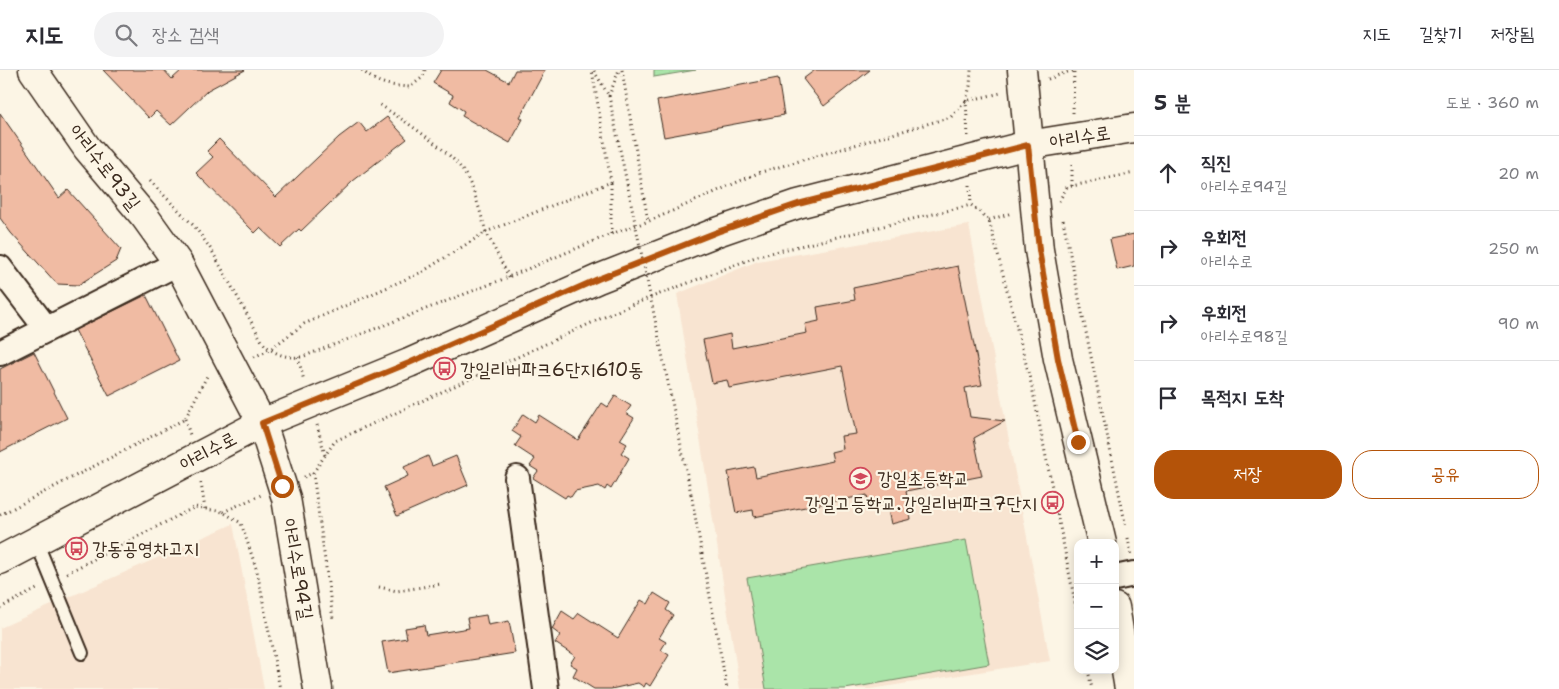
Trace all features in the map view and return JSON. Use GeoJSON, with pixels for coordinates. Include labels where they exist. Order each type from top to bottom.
{"type":"FeatureCollection","features":[{"type":"Feature","properties":{"kind":"street","name":"아리수로93길"},"geometry":{"type":"LineString","coordinates":[[33,70],[87,148],[145,217],[178,263],[262,423]]}},
{"type":"Feature","properties":{"kind":"street"},"geometry":{"type":"LineString","coordinates":[[1022,70],[1039,250],[1058,359],[1101,539]]}},
{"type":"Feature","properties":{"kind":"street","name":"아리수로"},"geometry":{"type":"LineString","coordinates":[[0,560],[262,423],[409,363],[598,279],[717,232],[798,204],[1028,145],[1134,128]]}},
{"type":"Feature","properties":{"kind":"street"},"geometry":{"type":"LineString","coordinates":[[0,353],[46,328],[178,263]]}},
{"type":"Feature","properties":{"kind":"street"},"geometry":{"type":"LineString","coordinates":[[0,268],[46,328]]}},
{"type":"Feature","properties":{"kind":"street","name":"아리수로94길"},"geometry":{"type":"LineString","coordinates":[[262,423],[286,498],[318,689]]}},
{"type":"Feature","properties":{"kind":"street"},"geometry":{"type":"LineString","coordinates":[[518,478],[546,689]]}},
{"type":"Feature","properties":{"kind":"street"},"geometry":{"type":"LineString","coordinates":[[1119,575],[1133,566]]}},
{"type":"Feature","properties":{"kind":"street"},"geometry":{"type":"LineString","coordinates":[[1119,629],[1129,689]]}},
{"type":"Feature","properties":{"kind":"lane"},"geometry":{"type":"LineString","coordinates":[[36,541],[82,653]]}},
{"type":"Feature","properties":{"kind":"path"},"geometry":{"type":"LineString","coordinates":[[362,70],[373,80],[394,86],[410,87],[422,77],[425,70]]}},
{"type":"Feature","properties":{"kind":"path"},"geometry":{"type":"LineString","coordinates":[[593,70],[609,96],[691,494],[727,689]]}},
{"type":"Feature","properties":{"kind":"path"},"geometry":{"type":"LineString","coordinates":[[593,70],[611,182],[611,234]]}},
{"type":"Feature","properties":{"kind":"path"},"geometry":{"type":"LineString","coordinates":[[609,96],[620,70]]}},
{"type":"Feature","properties":{"kind":"path"},"geometry":{"type":"LineString","coordinates":[[620,70],[648,222]]}},
{"type":"Feature","properties":{"kind":"path"},"geometry":{"type":"LineString","coordinates":[[611,182],[486,232],[422,272],[304,324],[269,350],[288,359],[302,357],[611,234],[648,222],[758,172],[951,117],[966,101],[970,86],[971,70]]}},
{"type":"Feature","properties":{"kind":"path"},"geometry":{"type":"LineString","coordinates":[[379,104],[410,125],[462,169],[470,184],[486,232],[509,276]]}},
{"type":"Feature","properties":{"kind":"path"},"geometry":{"type":"LineString","coordinates":[[1133,566],[1059,201],[1067,187],[1134,173]]}},
{"type":"Feature","properties":{"kind":"path"},"geometry":{"type":"LineString","coordinates":[[334,622],[314,473],[335,441],[626,307],[758,256],[971,205],[989,220],[1030,378],[1074,597]]}},
{"type":"Feature","properties":{"kind":"path"},"geometry":{"type":"LineString","coordinates":[[0,515],[185,419],[206,381]]}},
{"type":"Feature","properties":{"kind":"path"},"geometry":{"type":"LineString","coordinates":[[0,608],[195,507],[223,512],[242,522],[257,571],[280,689]]}},
{"type":"Feature","properties":{"kind":"path"},"geometry":{"type":"LineString","coordinates":[[379,587],[397,590],[441,584]]}},
{"type":"Feature","properties":{"kind":"path"},"geometry":{"type":"LineString","coordinates":[[1089,674],[1092,689]]}},
{"type":"Feature","properties":{"kind":"shaded area","name":"강일초등학교"},"geometry":{"type":"Polygon","coordinates":[[[969,225],[1050,661],[870,689],[740,689],[677,294],[758,261],[969,225]]]}},
{"type":"Feature","properties":{"kind":"shaded area","name":"강동공영차고지"},"geometry":{"type":"Polygon","coordinates":[[[233,524],[264,689],[0,689],[0,628],[233,524]]]}},
{"type":"Feature","properties":{"kind":"green space"},"geometry":{"type":"Polygon","coordinates":[[[654,70],[696,70],[654,77],[654,70]]]}},
{"type":"Feature","properties":{"kind":"green space"},"geometry":{"type":"Polygon","coordinates":[[[966,540],[989,664],[845,689],[766,689],[747,578],[966,540]]]}},
{"type":"Feature","properties":{"kind":"building"},"geometry":{"type":"Polygon","coordinates":[[[103,70],[164,70],[172,79],[182,70],[245,70],[208,90],[171,125],[156,111],[149,118],[103,70]]]}},
{"type":"Feature","properties":{"kind":"building"},"geometry":{"type":"Polygon","coordinates":[[[441,70],[487,70],[509,82],[515,70],[545,70],[520,117],[523,119],[510,143],[462,116],[464,111],[450,102],[453,95],[433,83],[441,70]]]}},
{"type":"Feature","properties":{"kind":"building"},"geometry":{"type":"Polygon","coordinates":[[[815,70],[870,70],[824,106],[803,79],[815,70]]]}},
{"type":"Feature","properties":{"kind":"building"},"geometry":{"type":"Polygon","coordinates":[[[778,78],[784,115],[664,137],[657,101],[778,78]]]}},
{"type":"Feature","properties":{"kind":"building"},"geometry":{"type":"Polygon","coordinates":[[[0,113],[59,198],[68,190],[121,249],[116,261],[78,285],[57,284],[0,218],[0,113]]]}},
{"type":"Feature","properties":{"kind":"building"},"geometry":{"type":"Polygon","coordinates":[[[387,117],[407,139],[353,181],[301,231],[299,229],[280,247],[260,228],[255,233],[196,173],[213,157],[207,151],[219,139],[276,197],[339,137],[359,122],[367,132],[387,117]]]}},
{"type":"Feature","properties":{"kind":"building"},"geometry":{"type":"Polygon","coordinates":[[[1134,234],[1134,266],[1117,270],[1110,239],[1134,234]]]}},
{"type":"Feature","properties":{"kind":"building"},"geometry":{"type":"Polygon","coordinates":[[[958,266],[982,385],[965,388],[970,417],[1005,421],[974,438],[982,476],[906,491],[911,519],[891,524],[886,501],[869,505],[867,495],[754,517],[753,510],[736,513],[728,472],[754,467],[756,477],[833,461],[831,452],[843,449],[841,436],[856,434],[842,366],[729,388],[727,380],[712,383],[703,340],[730,334],[732,348],[807,333],[805,324],[819,321],[817,307],[855,300],[853,288],[958,266]]]}},
{"type":"Feature","properties":{"kind":"building"},"geometry":{"type":"Polygon","coordinates":[[[146,295],[179,361],[109,396],[75,330],[146,295]]]}},
{"type":"Feature","properties":{"kind":"building"},"geometry":{"type":"Polygon","coordinates":[[[34,352],[67,418],[0,452],[0,369],[34,352]]]}},
{"type":"Feature","properties":{"kind":"building"},"geometry":{"type":"Polygon","coordinates":[[[615,396],[631,406],[626,413],[634,418],[620,440],[627,444],[621,453],[629,458],[611,489],[607,486],[605,490],[599,486],[575,491],[571,497],[567,495],[565,498],[533,478],[538,471],[530,466],[535,459],[515,446],[521,437],[512,431],[523,414],[535,422],[539,415],[578,440],[602,403],[608,407],[615,396]]]}},
{"type":"Feature","properties":{"kind":"building"},"geometry":{"type":"Polygon","coordinates":[[[428,456],[432,466],[456,456],[468,485],[397,516],[384,487],[408,476],[404,467],[428,456]]]}},
{"type":"Feature","properties":{"kind":"building"},"geometry":{"type":"Polygon","coordinates":[[[654,593],[670,603],[666,610],[673,615],[659,638],[666,642],[661,650],[669,655],[650,686],[646,683],[644,687],[638,683],[611,689],[594,689],[573,676],[577,668],[570,664],[575,656],[555,643],[560,635],[552,629],[562,611],[574,619],[579,613],[618,638],[641,600],[648,604],[654,593]]]}},
{"type":"Feature","properties":{"kind":"building"},"geometry":{"type":"Polygon","coordinates":[[[486,615],[488,625],[509,621],[515,653],[388,673],[382,642],[407,638],[405,628],[424,625],[426,635],[469,628],[467,618],[486,615]]]}},
{"type":"Feature","properties":{"kind":"place","name":"강일리버파크6단지610동"},"geometry":{"type":"Point","coordinates":[444,369]}},
{"type":"Feature","properties":{"kind":"place","name":"강일초등학교"},"geometry":{"type":"Point","coordinates":[861,478]}},
{"type":"Feature","properties":{"kind":"place","name":"강일고등학교.강일리버파크7단지"},"geometry":{"type":"Point","coordinates":[1053,503]}},
{"type":"Feature","properties":{"kind":"place","name":"강동공영차고지"},"geometry":{"type":"Point","coordinates":[76,548]}},
{"type":"Feature","properties":{"kind":"route"},"geometry":{"type":"LineString","coordinates":[[282,486],[262,423],[409,363],[598,279],[717,232],[798,204],[1028,145],[1039,250],[1058,359],[1078,442]]}}]}
